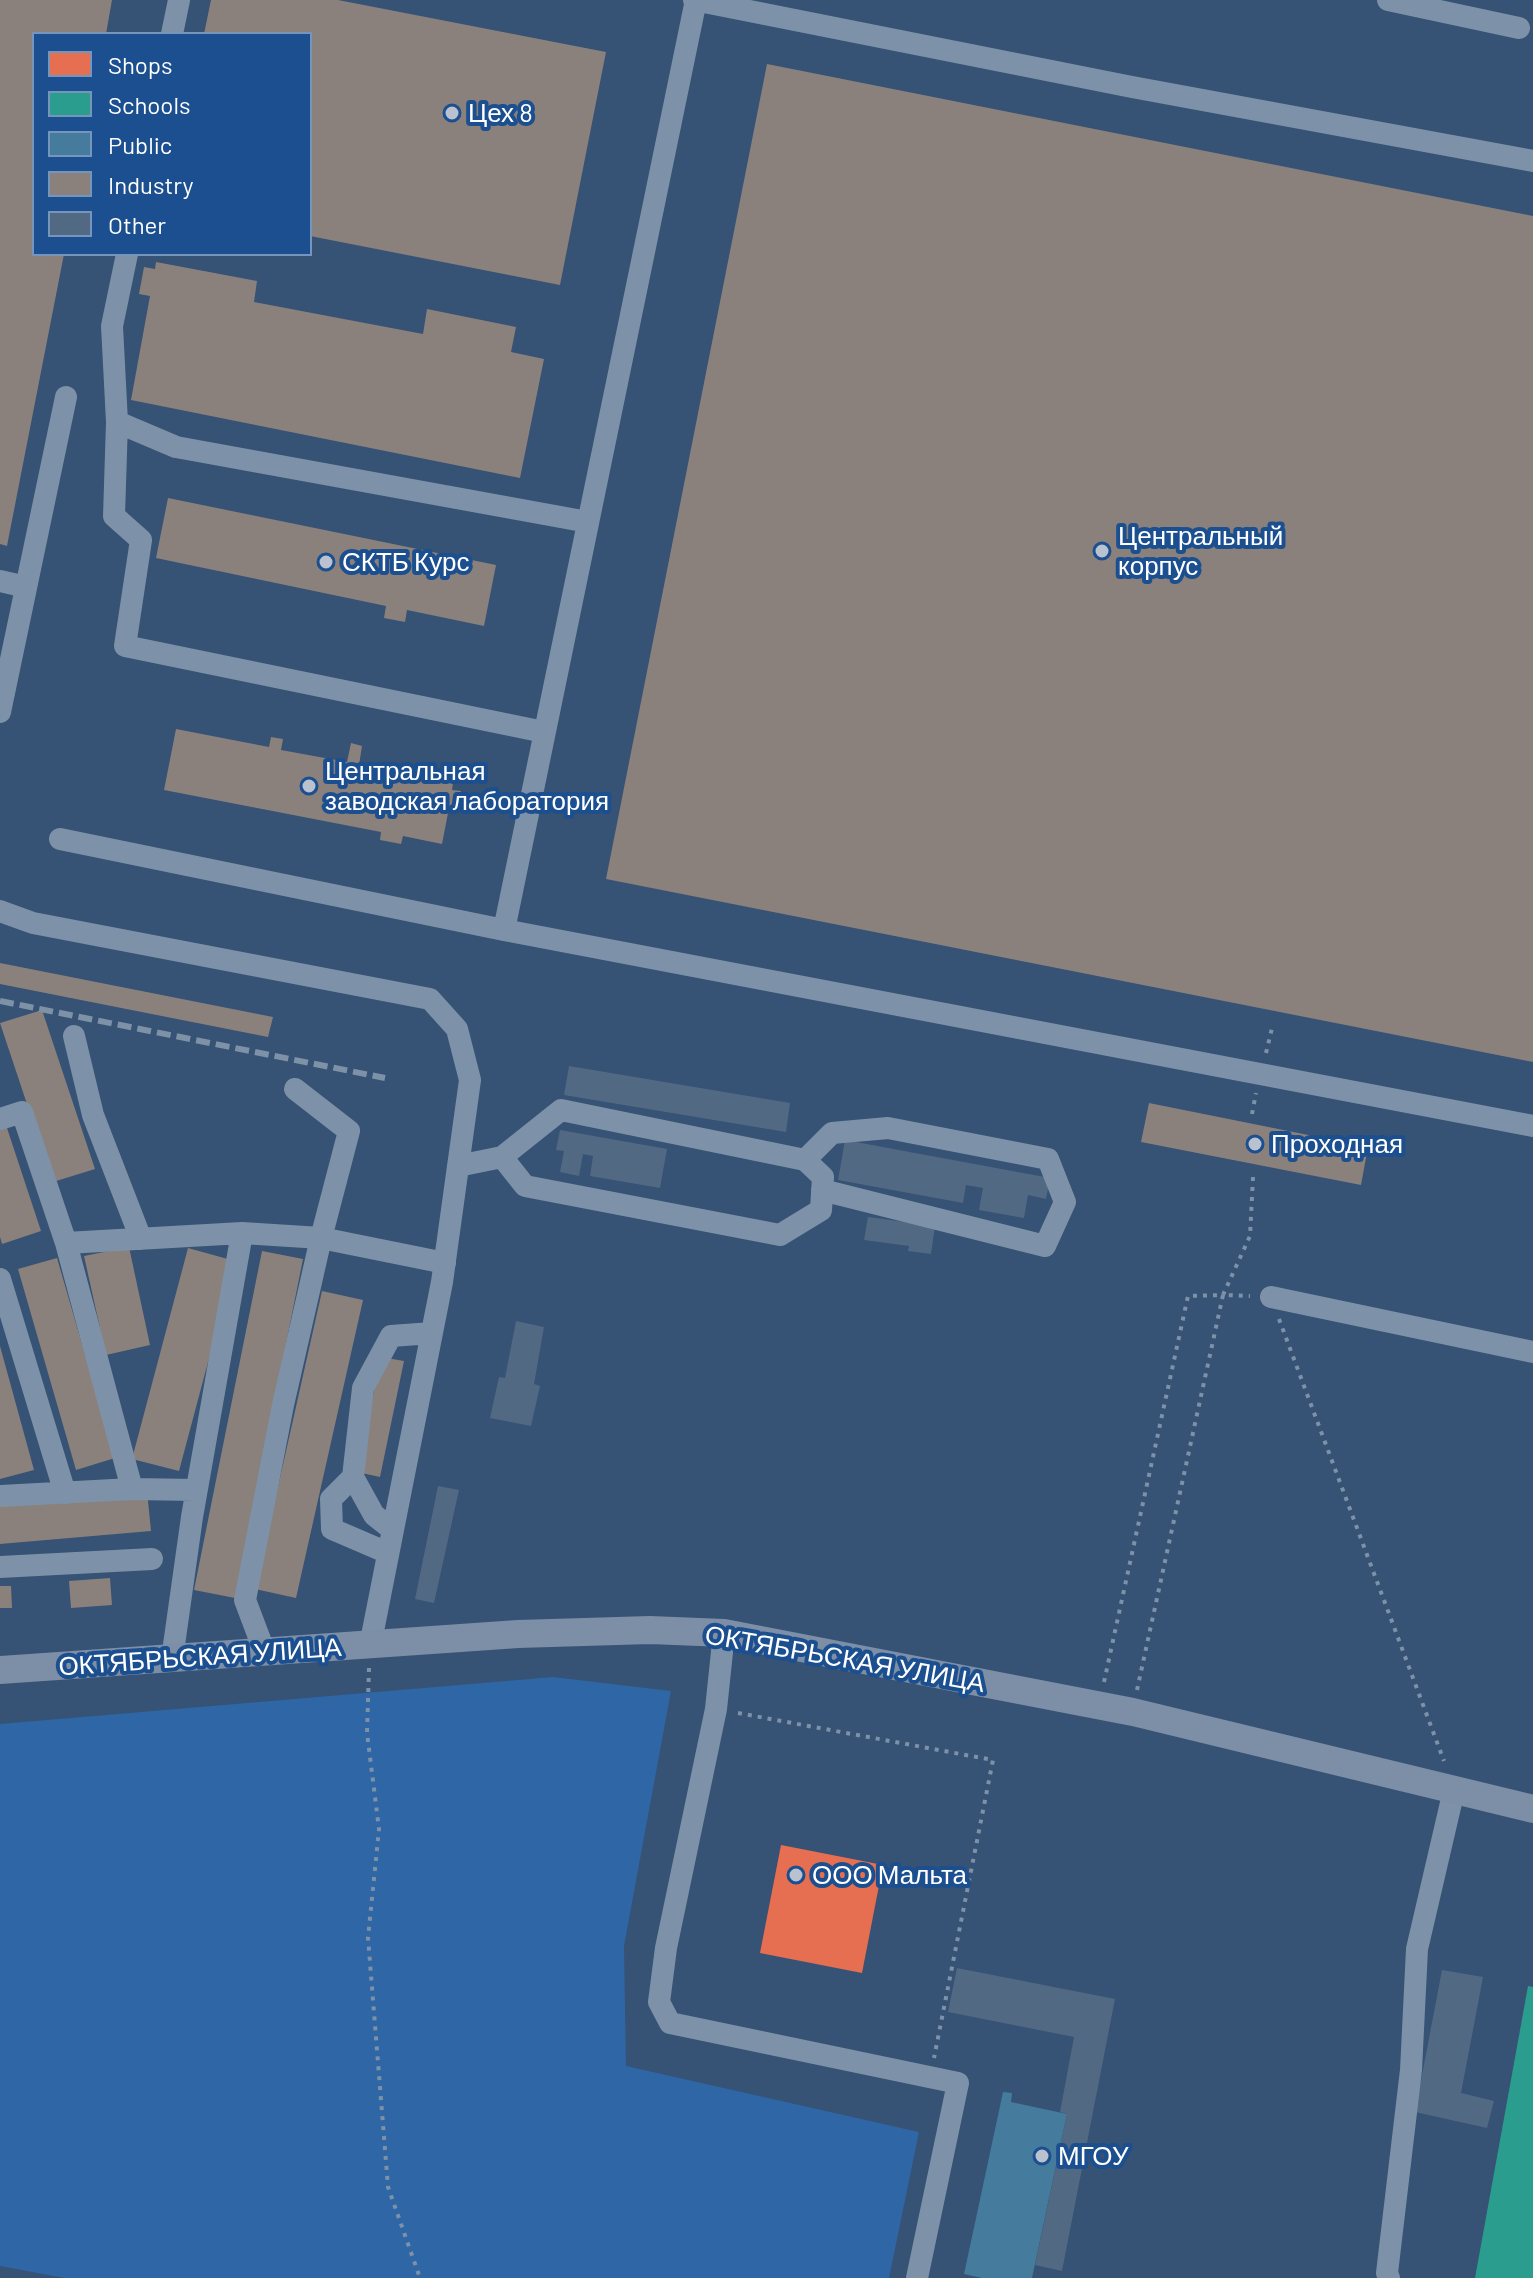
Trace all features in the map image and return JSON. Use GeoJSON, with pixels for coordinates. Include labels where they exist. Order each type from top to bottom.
{"type":"FeatureCollection","features":[{"type":"Feature","properties":{"kind":"main road","name":"ОКТЯБРЬСКАЯ УЛИЦА"},"geometry":{"type":"LineString","coordinates":[[0,1670],[533,1634],[650,1630],[724,1633],[1133,1712],[1533,1809]]}},
{"type":"Feature","properties":{"kind":"street"},"geometry":{"type":"LineString","coordinates":[[172,32],[179,0]]}},
{"type":"Feature","properties":{"kind":"street"},"geometry":{"type":"LineString","coordinates":[[504,930],[695,0],[1132,87],[1533,161]]}},
{"type":"Feature","properties":{"kind":"street"},"geometry":{"type":"LineString","coordinates":[[1388,0],[1519,28]]}},
{"type":"Feature","properties":{"kind":"street"},"geometry":{"type":"LineString","coordinates":[[127,256],[112,326],[117,422],[114,516],[141,540],[125,646],[544,732]]}},
{"type":"Feature","properties":{"kind":"street"},"geometry":{"type":"LineString","coordinates":[[0,712],[66,397]]}},
{"type":"Feature","properties":{"kind":"street"},"geometry":{"type":"LineString","coordinates":[[117,422],[176,447],[588,522]]}},
{"type":"Feature","properties":{"kind":"street"},"geometry":{"type":"LineString","coordinates":[[0,581],[26,587]]}},
{"type":"Feature","properties":{"kind":"street"},"geometry":{"type":"LineString","coordinates":[[60,839],[504,930],[1533,1126]]}},
{"type":"Feature","properties":{"kind":"street"},"geometry":{"type":"LineString","coordinates":[[0,911],[33,923],[430,999],[457,1029],[470,1080],[445,1263],[370,1646]]}},
{"type":"Feature","properties":{"kind":"street"},"geometry":{"type":"LineString","coordinates":[[74,1036],[93,1115],[141,1239]]}},
{"type":"Feature","properties":{"kind":"street"},"geometry":{"type":"LineString","coordinates":[[265,1653],[245,1600],[283,1405],[349,1131],[295,1089]]}},
{"type":"Feature","properties":{"kind":"street"},"geometry":{"type":"LineString","coordinates":[[458,1166],[502,1157],[561,1110],[805,1160],[823,1177],[821,1210],[780,1235],[525,1186],[502,1157]]}},
{"type":"Feature","properties":{"kind":"street"},"geometry":{"type":"LineString","coordinates":[[0,1119],[22,1112],[66,1243],[132,1489]]}},
{"type":"Feature","properties":{"kind":"street"},"geometry":{"type":"LineString","coordinates":[[805,1160],[832,1133],[888,1128],[1048,1159],[1065,1202],[1045,1246],[822,1190]]}},
{"type":"Feature","properties":{"kind":"street"},"geometry":{"type":"LineString","coordinates":[[66,1243],[242,1233],[321,1238],[445,1263]]}},
{"type":"Feature","properties":{"kind":"street"},"geometry":{"type":"LineString","coordinates":[[172,1659],[196,1490],[242,1233]]}},
{"type":"Feature","properties":{"kind":"street"},"geometry":{"type":"LineString","coordinates":[[0,1279],[65,1493]]}},
{"type":"Feature","properties":{"kind":"street"},"geometry":{"type":"LineString","coordinates":[[1271,1297],[1533,1352]]}},
{"type":"Feature","properties":{"kind":"street"},"geometry":{"type":"LineString","coordinates":[[393,1530],[374,1515],[353,1477],[363,1388],[391,1336],[432,1333]]}},
{"type":"Feature","properties":{"kind":"street"},"geometry":{"type":"LineString","coordinates":[[353,1477],[331,1499],[332,1529],[388,1553]]}},
{"type":"Feature","properties":{"kind":"street"},"geometry":{"type":"LineString","coordinates":[[0,1496],[132,1489],[196,1490]]}},
{"type":"Feature","properties":{"kind":"street"},"geometry":{"type":"LineString","coordinates":[[0,1567],[152,1559]]}},
{"type":"Feature","properties":{"kind":"street"},"geometry":{"type":"LineString","coordinates":[[724,1633],[716,1709],[666,1948],[659,2002],[670,2023],[958,2083],[917,2278]]}},
{"type":"Feature","properties":{"kind":"street"},"geometry":{"type":"LineString","coordinates":[[1389,2278],[1387,2273],[1411,2070],[1417,1949],[1454,1790]]}},
{"type":"Feature","properties":{"kind":"path"},"geometry":{"type":"LineString","coordinates":[[1133,1712],[1223,1295],[1250,1236],[1253,1177]]}},
{"type":"Feature","properties":{"kind":"path"},"geometry":{"type":"LineString","coordinates":[[1099,1705],[1188,1296],[1271,1297],[1454,1790]]}},
{"type":"Feature","properties":{"kind":"path"},"geometry":{"type":"LineString","coordinates":[[370,1646],[367,1733],[379,1829],[368,1938],[388,2187],[420,2278]]}},
{"type":"Feature","properties":{"kind":"path"},"geometry":{"type":"LineString","coordinates":[[716,1709],[993,1760],[938,2078]]}},
{"type":"Feature","properties":{"kind":"shaded area"},"geometry":{"type":"Polygon","coordinates":[[[553,1677],[671,1691],[624,1946],[626,2066],[919,2132],[889,2278],[64,2278],[0,2266],[0,1724],[553,1677]]]}},
{"type":"Feature","properties":{"kind":"building: Shops"},"geometry":{"type":"Polygon","coordinates":[[[781,1845],[883,1865],[862,1973],[760,1953],[781,1845]]]}},
{"type":"Feature","properties":{"kind":"building: Schools"},"geometry":{"type":"Polygon","coordinates":[[[1528,1986],[1533,1987],[1533,2278],[1475,2278],[1528,1986]]]}},
{"type":"Feature","properties":{"kind":"building: Public"},"geometry":{"type":"Polygon","coordinates":[[[1003,2092],[1012,2093],[1011,2102],[1067,2114],[1032,2278],[982,2278],[964,2274],[1003,2092]]]}},
{"type":"Feature","properties":{"kind":"building: Industry"},"geometry":{"type":"Polygon","coordinates":[[[0,0],[112,0],[106,32],[32,32],[32,256],[64,256],[7,546],[0,544],[0,0]]]}},
{"type":"Feature","properties":{"kind":"building: Industry","name":"Цех 8"},"geometry":{"type":"Polygon","coordinates":[[[211,0],[338,0],[606,52],[560,285],[312,236],[312,32],[204,32],[211,0]]]}},
{"type":"Feature","properties":{"kind":"building: Industry","name":"Центральный корпус"},"geometry":{"type":"Polygon","coordinates":[[[767,64],[1533,216],[1533,1062],[606,879],[767,64]]]}},
{"type":"Feature","properties":{"kind":"building: Industry"},"geometry":{"type":"Polygon","coordinates":[[[156,262],[257,281],[254,302],[423,334],[427,309],[516,327],[511,352],[544,359],[520,478],[131,400],[150,296],[139,294],[144,267],[155,269],[156,262]]]}},
{"type":"Feature","properties":{"kind":"building: Industry","name":"СКТБ Курс"},"geometry":{"type":"Polygon","coordinates":[[[168,498],[496,565],[484,626],[407,610],[405,622],[384,618],[386,606],[156,558],[168,498]]]}},
{"type":"Feature","properties":{"kind":"building: Industry","name":"Центральная заводская лаборатория"},"geometry":{"type":"Polygon","coordinates":[[[176,729],[269,747],[271,737],[283,739],[281,750],[347,762],[351,743],[362,746],[359,765],[453,783],[452,790],[461,791],[457,810],[449,808],[442,844],[403,836],[401,844],[380,840],[381,832],[164,790],[176,729]]]}},
{"type":"Feature","properties":{"kind":"building: Industry"},"geometry":{"type":"Polygon","coordinates":[[[0,963],[273,1017],[268,1037],[0,984],[0,963]]]}},
{"type":"Feature","properties":{"kind":"building: Industry"},"geometry":{"type":"Polygon","coordinates":[[[42,1010],[95,1169],[53,1182],[0,1023],[42,1010]]]}},
{"type":"Feature","properties":{"kind":"building: Industry","name":"Проходная"},"geometry":{"type":"Polygon","coordinates":[[[1149,1103],[1368,1147],[1361,1185],[1141,1142],[1149,1103]]]}},
{"type":"Feature","properties":{"kind":"building: Industry"},"geometry":{"type":"Polygon","coordinates":[[[6,1125],[41,1231],[2,1244],[0,1127],[6,1125]]]}},
{"type":"Feature","properties":{"kind":"building: Industry"},"geometry":{"type":"Polygon","coordinates":[[[129,1247],[150,1345],[106,1355],[84,1256],[129,1247]]]}},
{"type":"Feature","properties":{"kind":"building: Industry"},"geometry":{"type":"Polygon","coordinates":[[[188,1248],[235,1261],[179,1471],[132,1459],[188,1248]]]}},
{"type":"Feature","properties":{"kind":"building: Industry"},"geometry":{"type":"Polygon","coordinates":[[[262,1251],[303,1259],[235,1598],[194,1590],[262,1251]]]}},
{"type":"Feature","properties":{"kind":"building: Industry"},"geometry":{"type":"Polygon","coordinates":[[[57,1258],[115,1458],[76,1470],[18,1269],[57,1258]]]}},
{"type":"Feature","properties":{"kind":"building: Industry"},"geometry":{"type":"Polygon","coordinates":[[[322,1291],[363,1300],[296,1598],[255,1589],[322,1291]]]}},
{"type":"Feature","properties":{"kind":"building: Industry"},"geometry":{"type":"Polygon","coordinates":[[[0,1346],[34,1470],[0,1479],[0,1346]]]}},
{"type":"Feature","properties":{"kind":"building: Industry"},"geometry":{"type":"Polygon","coordinates":[[[381,1357],[404,1361],[380,1477],[357,1472],[381,1357]]]}},
{"type":"Feature","properties":{"kind":"building: Industry"},"geometry":{"type":"Polygon","coordinates":[[[147,1491],[151,1531],[0,1544],[0,1503],[147,1491]]]}},
{"type":"Feature","properties":{"kind":"building: Industry"},"geometry":{"type":"Polygon","coordinates":[[[110,1578],[112,1605],[71,1608],[69,1581],[110,1578]]]}},
{"type":"Feature","properties":{"kind":"building: Industry"},"geometry":{"type":"Polygon","coordinates":[[[0,1586],[11,1586],[12,1608],[0,1608],[0,1586]]]}},
{"type":"Feature","properties":{"kind":"building: Other"},"geometry":{"type":"Polygon","coordinates":[[[569,1066],[790,1103],[786,1132],[564,1095],[569,1066]]]}},
{"type":"Feature","properties":{"kind":"building: Other"},"geometry":{"type":"Polygon","coordinates":[[[560,1130],[667,1149],[660,1188],[590,1176],[593,1156],[583,1154],[579,1176],[560,1172],[564,1151],[556,1150],[560,1130]]]}},
{"type":"Feature","properties":{"kind":"building: Other"},"geometry":{"type":"Polygon","coordinates":[[[845,1140],[1050,1178],[1046,1199],[1028,1195],[1024,1218],[979,1210],[983,1188],[966,1185],[963,1203],[838,1180],[845,1140]]]}},
{"type":"Feature","properties":{"kind":"building: Other"},"geometry":{"type":"Polygon","coordinates":[[[868,1217],[935,1226],[931,1254],[908,1251],[909,1246],[864,1240],[868,1217]]]}},
{"type":"Feature","properties":{"kind":"building: Other"},"geometry":{"type":"Polygon","coordinates":[[[516,1321],[544,1327],[534,1384],[540,1386],[531,1426],[490,1418],[499,1377],[505,1378],[516,1321]]]}},
{"type":"Feature","properties":{"kind":"building: Other"},"geometry":{"type":"Polygon","coordinates":[[[438,1486],[459,1490],[434,1603],[415,1599],[438,1486]]]}},
{"type":"Feature","properties":{"kind":"building: Other"},"geometry":{"type":"Polygon","coordinates":[[[957,1968],[1115,1999],[1062,2271],[1035,2265],[1067,2114],[1060,2112],[1074,2037],[948,2012],[957,1968]]]}},
{"type":"Feature","properties":{"kind":"building: Other"},"geometry":{"type":"Polygon","coordinates":[[[1442,1970],[1483,1977],[1461,2093],[1494,2101],[1487,2128],[1415,2112],[1442,1970]]]}},
{"type":"Feature","properties":{"kind":"railway"},"geometry":{"type":"LineString","coordinates":[[0,1001],[385,1078]]}},
{"type":"Feature","properties":{"kind":"place","name":"Цех 8"},"geometry":{"type":"Point","coordinates":[452,113]}},
{"type":"Feature","properties":{"kind":"place","name":"Центральный корпус"},"geometry":{"type":"Point","coordinates":[1102,551]}},
{"type":"Feature","properties":{"kind":"place","name":"СКТБ Курс"},"geometry":{"type":"Point","coordinates":[326,562]}},
{"type":"Feature","properties":{"kind":"place","name":"Центральная заводская лаборатория"},"geometry":{"type":"Point","coordinates":[309,786]}},
{"type":"Feature","properties":{"kind":"place","name":"Проходная"},"geometry":{"type":"Point","coordinates":[1255,1144]}},
{"type":"Feature","properties":{"kind":"place","name":"ООО Мальта"},"geometry":{"type":"Point","coordinates":[796,1875]}},
{"type":"Feature","properties":{"kind":"place","name":"МГОУ"},"geometry":{"type":"Point","coordinates":[1042,2156]}}]}
